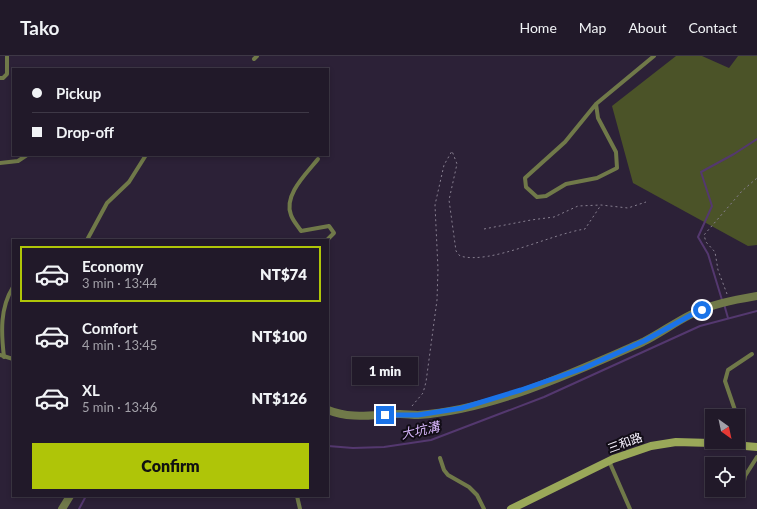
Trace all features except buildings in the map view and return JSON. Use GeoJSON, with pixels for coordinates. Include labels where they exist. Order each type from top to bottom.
{"type":"FeatureCollection","features":[{"type":"Feature","properties":{"kind":"main road","name":"三和路"},"geometry":{"type":"LineString","coordinates":[[511,509],[609,461],[651,446],[676,442],[705,443]]}},
{"type":"Feature","properties":{"kind":"main road","name":"三和路"},"geometry":{"type":"LineString","coordinates":[[745,445],[757,448]]}},
{"type":"Feature","properties":{"kind":"street"},"geometry":{"type":"LineString","coordinates":[[329,410],[354,417],[400,414],[418,415],[462,408],[584,368],[644,341],[691,315],[729,300],[757,296]]}},
{"type":"Feature","properties":{"kind":"street"},"geometry":{"type":"LineString","coordinates":[[62,509],[68,497]]}},
{"type":"Feature","properties":{"kind":"lane"},"geometry":{"type":"LineString","coordinates":[[0,78],[3,78],[7,74],[7,56]]}},
{"type":"Feature","properties":{"kind":"lane"},"geometry":{"type":"LineString","coordinates":[[596,104],[598,118],[616,152],[617,168],[596,178],[566,184],[546,196],[537,197],[526,187],[525,178],[565,142],[596,104],[654,56]]}},
{"type":"Feature","properties":{"kind":"lane"},"geometry":{"type":"LineString","coordinates":[[0,163],[18,161],[26,156]]}},
{"type":"Feature","properties":{"kind":"lane"},"geometry":{"type":"LineString","coordinates":[[88,239],[107,203],[129,182],[145,156]]}},
{"type":"Feature","properties":{"kind":"lane"},"geometry":{"type":"LineString","coordinates":[[318,159],[292,193],[290,215],[301,231],[329,226],[334,232],[328,239]]}},
{"type":"Feature","properties":{"kind":"lane"},"geometry":{"type":"LineString","coordinates":[[12,289],[6,298],[1,314],[2,356],[12,359]]}},
{"type":"Feature","properties":{"kind":"lane"},"geometry":{"type":"LineString","coordinates":[[735,409],[725,381],[728,370],[752,354]]}},
{"type":"Feature","properties":{"kind":"lane"},"geometry":{"type":"LineString","coordinates":[[745,476],[757,457]]}},
{"type":"Feature","properties":{"kind":"lane"},"geometry":{"type":"LineString","coordinates":[[440,458],[444,470],[448,475],[469,486],[477,496],[484,509]]}},
{"type":"Feature","properties":{"kind":"lane"},"geometry":{"type":"LineString","coordinates":[[609,461],[630,509]]}},
{"type":"Feature","properties":{"kind":"lane"},"geometry":{"type":"LineString","coordinates":[[297,497],[300,509]]}},
{"type":"Feature","properties":{"kind":"path"},"geometry":{"type":"LineString","coordinates":[[400,414],[415,404],[424,393],[437,300],[438,270],[435,205],[444,165],[452,151],[457,164],[449,200],[456,251],[460,256],[467,258],[522,248],[568,232],[585,229],[601,205]]}},
{"type":"Feature","properties":{"kind":"path"},"geometry":{"type":"LineString","coordinates":[[729,300],[718,270],[715,252],[706,242],[704,235],[742,191],[757,178]]}},
{"type":"Feature","properties":{"kind":"path"},"geometry":{"type":"LineString","coordinates":[[484,229],[554,217],[578,206],[601,205],[628,208],[646,202]]}},
{"type":"Feature","properties":{"kind":"green space"},"geometry":{"type":"Polygon","coordinates":[[[676,56],[702,56],[729,68],[738,56],[757,56],[757,245],[748,246],[633,183],[612,106],[676,56]]]}},
{"type":"Feature","properties":{"kind":"waterway"},"geometry":{"type":"LineString","coordinates":[[722,300],[708,254],[698,237],[712,206],[701,172],[734,154],[757,139]]}},
{"type":"Feature","properties":{"kind":"waterway"},"geometry":{"type":"LineString","coordinates":[[724,304],[728,318]]}},
{"type":"Feature","properties":{"kind":"waterway","name":"大坑溝"},"geometry":{"type":"LineString","coordinates":[[329,446],[353,448],[384,447],[431,440],[544,397],[700,326],[757,311]]}},
{"type":"Feature","properties":{"kind":"waterway","name":"大坑溝"},"geometry":{"type":"LineString","coordinates":[[79,509],[85,497]]}},
{"type":"Feature","properties":{"kind":"route"},"geometry":{"type":"LineString","coordinates":[[385,415],[418,415],[462,408],[521,390],[584,368],[644,341],[702,310]]}}]}
